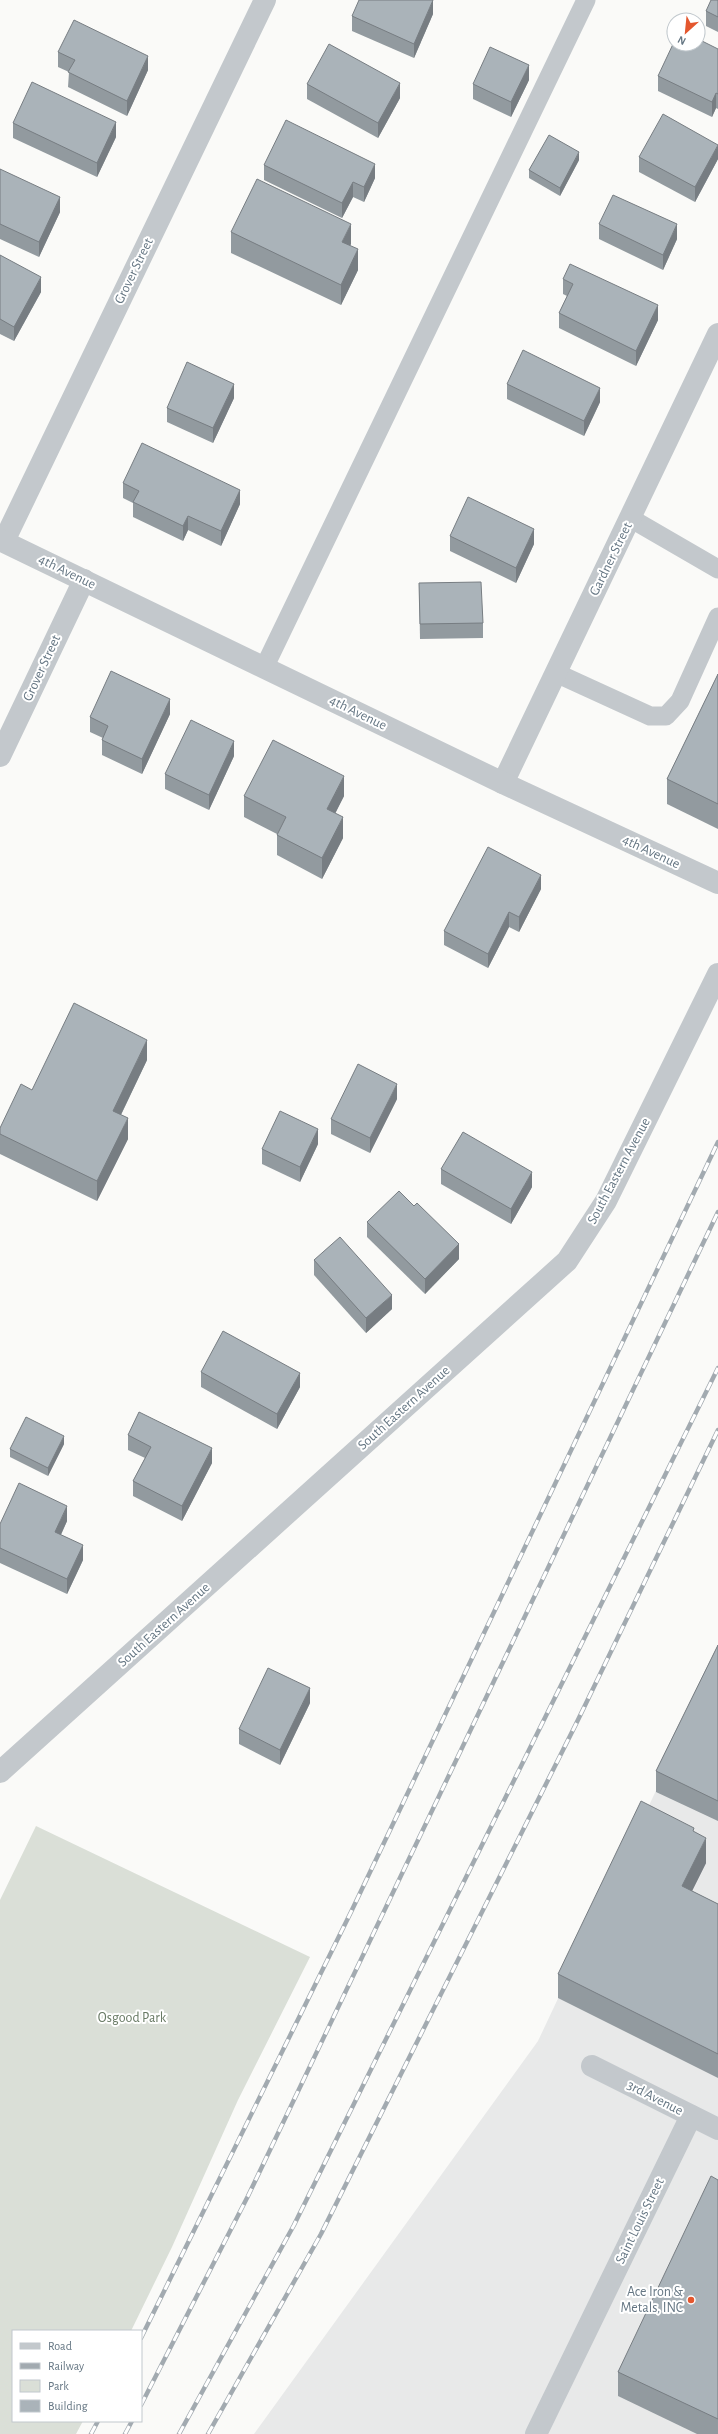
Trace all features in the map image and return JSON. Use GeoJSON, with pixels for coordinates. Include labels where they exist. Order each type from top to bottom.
{"type":"FeatureCollection","features":[{"type":"Feature","properties":{"kind":"street","name":"Grover Street"},"geometry":{"type":"LineString","coordinates":[[2,540],[265,0]]}},
{"type":"Feature","properties":{"kind":"street","name":"Gardner Street"},"geometry":{"type":"LineString","coordinates":[[503,783],[630,518],[712,360],[718,334]]}},
{"type":"Feature","properties":{"kind":"street","name":"4th Avenue"},"geometry":{"type":"LineString","coordinates":[[2,540],[503,783],[718,883]]}},
{"type":"Feature","properties":{"kind":"street","name":"Grover Street"},"geometry":{"type":"LineString","coordinates":[[0,756],[84,580]]}},
{"type":"Feature","properties":{"kind":"street","name":"South Eastern Avenue"},"geometry":{"type":"LineString","coordinates":[[0,1772],[567,1262],[606,1201],[718,974]]}},
{"type":"Feature","properties":{"kind":"street","name":"3rd Avenue"},"geometry":{"type":"LineString","coordinates":[[592,2066],[718,2130]]}},
{"type":"Feature","properties":{"kind":"street","name":"Saint Louis Street"},"geometry":{"type":"LineString","coordinates":[[536,2434],[691,2116]]}},
{"type":"Feature","properties":{"kind":"lane"},"geometry":{"type":"LineString","coordinates":[[264,668],[586,0]]}},
{"type":"Feature","properties":{"kind":"lane"},"geometry":{"type":"LineString","coordinates":[[630,518],[718,568]]}},
{"type":"Feature","properties":{"kind":"lane"},"geometry":{"type":"LineString","coordinates":[[556,673],[650,716],[666,716],[680,701],[718,617]]}},
{"type":"Feature","properties":{"kind":"shaded area"},"geometry":{"type":"Polygon","coordinates":[[[718,1659],[718,2434],[254,2434],[538,2041],[718,1659]]]}},
{"type":"Feature","properties":{"kind":"green space","name":"Osgood Park"},"geometry":{"type":"Polygon","coordinates":[[[36,1826],[310,1957],[238,2100],[172,2247],[131,2330],[12,2330],[12,2422],[82,2422],[76,2434],[0,2434],[0,1900],[36,1826]]]}},
{"type":"Feature","properties":{"kind":"building"},"geometry":{"type":"Polygon","coordinates":[[[359,0],[433,0],[414,44],[352,16],[359,0]]]}},
{"type":"Feature","properties":{"kind":"building"},"geometry":{"type":"Polygon","coordinates":[[[711,0],[718,0],[718,17],[706,11],[711,0]]]}},
{"type":"Feature","properties":{"kind":"building"},"geometry":{"type":"Polygon","coordinates":[[[74,20],[148,56],[127,101],[68,72],[75,60],[58,52],[74,20]]]}},
{"type":"Feature","properties":{"kind":"building"},"geometry":{"type":"Polygon","coordinates":[[[706,43],[718,49],[718,94],[716,93],[712,102],[658,76],[669,52],[706,52],[706,43]]]}},
{"type":"Feature","properties":{"kind":"building"},"geometry":{"type":"Polygon","coordinates":[[[329,44],[400,83],[378,123],[307,84],[329,44]]]}},
{"type":"Feature","properties":{"kind":"building"},"geometry":{"type":"Polygon","coordinates":[[[490,47],[529,65],[511,102],[473,84],[490,47]]]}},
{"type":"Feature","properties":{"kind":"building"},"geometry":{"type":"Polygon","coordinates":[[[32,82],[116,122],[97,163],[13,123],[32,82]]]}},
{"type":"Feature","properties":{"kind":"building"},"geometry":{"type":"Polygon","coordinates":[[[663,114],[718,145],[695,187],[639,157],[663,114]]]}},
{"type":"Feature","properties":{"kind":"building"},"geometry":{"type":"Polygon","coordinates":[[[286,120],[375,164],[364,187],[353,182],[342,203],[264,165],[286,120]]]}},
{"type":"Feature","properties":{"kind":"building"},"geometry":{"type":"Polygon","coordinates":[[[549,135],[579,152],[560,188],[529,170],[549,135]]]}},
{"type":"Feature","properties":{"kind":"building"},"geometry":{"type":"Polygon","coordinates":[[[0,169],[60,197],[39,242],[0,224],[0,169]]]}},
{"type":"Feature","properties":{"kind":"building"},"geometry":{"type":"Polygon","coordinates":[[[257,179],[351,224],[342,242],[358,249],[341,285],[231,232],[257,179]]]}},
{"type":"Feature","properties":{"kind":"building"},"geometry":{"type":"Polygon","coordinates":[[[613,195],[677,224],[663,255],[599,224],[613,195]]]}},
{"type":"Feature","properties":{"kind":"building"},"geometry":{"type":"Polygon","coordinates":[[[0,255],[41,277],[14,327],[0,319],[0,255]]]}},
{"type":"Feature","properties":{"kind":"building"},"geometry":{"type":"Polygon","coordinates":[[[570,264],[658,305],[636,351],[559,313],[573,284],[563,279],[570,264]]]}},
{"type":"Feature","properties":{"kind":"building"},"geometry":{"type":"Polygon","coordinates":[[[523,350],[600,388],[584,421],[507,384],[523,350]]]}},
{"type":"Feature","properties":{"kind":"building"},"geometry":{"type":"Polygon","coordinates":[[[187,362],[234,384],[213,428],[167,408],[187,362]]]}},
{"type":"Feature","properties":{"kind":"building"},"geometry":{"type":"Polygon","coordinates":[[[142,443],[240,490],[221,531],[188,516],[183,526],[133,502],[139,491],[123,483],[142,443]]]}},
{"type":"Feature","properties":{"kind":"building"},"geometry":{"type":"Polygon","coordinates":[[[468,497],[534,529],[516,568],[450,536],[468,497]]]}},
{"type":"Feature","properties":{"kind":"building"},"geometry":{"type":"Polygon","coordinates":[[[481,582],[483,623],[420,624],[419,583],[481,582]]]}},
{"type":"Feature","properties":{"kind":"building"},"geometry":{"type":"Polygon","coordinates":[[[111,671],[170,699],[142,759],[102,740],[108,726],[90,717],[111,671]]]}},
{"type":"Feature","properties":{"kind":"building"},"geometry":{"type":"Polygon","coordinates":[[[718,674],[718,804],[667,779],[718,674]]]}},
{"type":"Feature","properties":{"kind":"building"},"geometry":{"type":"Polygon","coordinates":[[[191,720],[234,741],[209,795],[165,774],[191,720]]]}},
{"type":"Feature","properties":{"kind":"building"},"geometry":{"type":"Polygon","coordinates":[[[273,740],[344,776],[327,809],[343,817],[322,858],[277,835],[286,817],[244,796],[273,740]]]}},
{"type":"Feature","properties":{"kind":"building"},"geometry":{"type":"Polygon","coordinates":[[[488,847],[541,875],[519,917],[509,912],[488,954],[444,931],[488,847]]]}},
{"type":"Feature","properties":{"kind":"building"},"geometry":{"type":"Polygon","coordinates":[[[74,1003],[147,1040],[113,1111],[128,1118],[97,1181],[0,1134],[0,1128],[21,1084],[32,1090],[74,1003]]]}},
{"type":"Feature","properties":{"kind":"building"},"geometry":{"type":"Polygon","coordinates":[[[358,1064],[397,1084],[370,1138],[331,1119],[358,1064]]]}},
{"type":"Feature","properties":{"kind":"building"},"geometry":{"type":"Polygon","coordinates":[[[280,1111],[318,1129],[300,1167],[262,1149],[280,1111]]]}},
{"type":"Feature","properties":{"kind":"building"},"geometry":{"type":"Polygon","coordinates":[[[463,1132],[532,1172],[511,1209],[441,1169],[463,1132]]]}},
{"type":"Feature","properties":{"kind":"building"},"geometry":{"type":"Polygon","coordinates":[[[399,1191],[414,1206],[417,1203],[459,1244],[425,1279],[367,1222],[399,1191]]]}},
{"type":"Feature","properties":{"kind":"building"},"geometry":{"type":"Polygon","coordinates":[[[340,1237],[392,1295],[366,1318],[314,1260],[340,1237]]]}},
{"type":"Feature","properties":{"kind":"building"},"geometry":{"type":"Polygon","coordinates":[[[223,1331],[300,1373],[277,1414],[201,1372],[223,1331]]]}},
{"type":"Feature","properties":{"kind":"building"},"geometry":{"type":"Polygon","coordinates":[[[139,1412],[212,1448],[182,1506],[133,1481],[151,1447],[128,1435],[139,1412]]]}},
{"type":"Feature","properties":{"kind":"building"},"geometry":{"type":"Polygon","coordinates":[[[26,1417],[64,1436],[48,1468],[10,1449],[26,1417]]]}},
{"type":"Feature","properties":{"kind":"building"},"geometry":{"type":"Polygon","coordinates":[[[19,1483],[67,1506],[55,1532],[83,1545],[67,1579],[0,1548],[0,1524],[19,1483]]]}},
{"type":"Feature","properties":{"kind":"building"},"geometry":{"type":"Polygon","coordinates":[[[718,1645],[718,1801],[656,1771],[718,1645]]]}},
{"type":"Feature","properties":{"kind":"building"},"geometry":{"type":"Polygon","coordinates":[[[268,1668],[310,1688],[280,1750],[239,1729],[268,1668]]]}},
{"type":"Feature","properties":{"kind":"building"},"geometry":{"type":"Polygon","coordinates":[[[641,1801],[694,1828],[693,1831],[706,1838],[682,1886],[718,1904],[718,2054],[558,1974],[641,1801]]]}},
{"type":"Feature","properties":{"kind":"building","name":"Ace Iron & Metals, INC"},"geometry":{"type":"Polygon","coordinates":[[[711,2176],[718,2180],[718,2419],[618,2372],[711,2176]]]}},
{"type":"Feature","properties":{"kind":"railway"},"geometry":{"type":"LineString","coordinates":[[142,2336],[351,1912],[718,1142]]}},
{"type":"Feature","properties":{"kind":"railway"},"geometry":{"type":"LineString","coordinates":[[142,2403],[248,2196],[718,1212]]}},
{"type":"Feature","properties":{"kind":"railway"},"geometry":{"type":"LineString","coordinates":[[179,2434],[294,2225],[718,1368]]}},
{"type":"Feature","properties":{"kind":"railway"},"geometry":{"type":"LineString","coordinates":[[208,2434],[321,2234],[576,1724],[718,1430]]}},
{"type":"Feature","properties":{"kind":"railway"},"geometry":{"type":"LineString","coordinates":[[91,2434],[97,2422]]}},
{"type":"Feature","properties":{"kind":"railway"},"geometry":{"type":"LineString","coordinates":[[125,2434],[131,2422]]}},
{"type":"Feature","properties":{"kind":"place","name":"Ace Iron & Metals, INC"},"geometry":{"type":"Point","coordinates":[691,2300]}}]}
